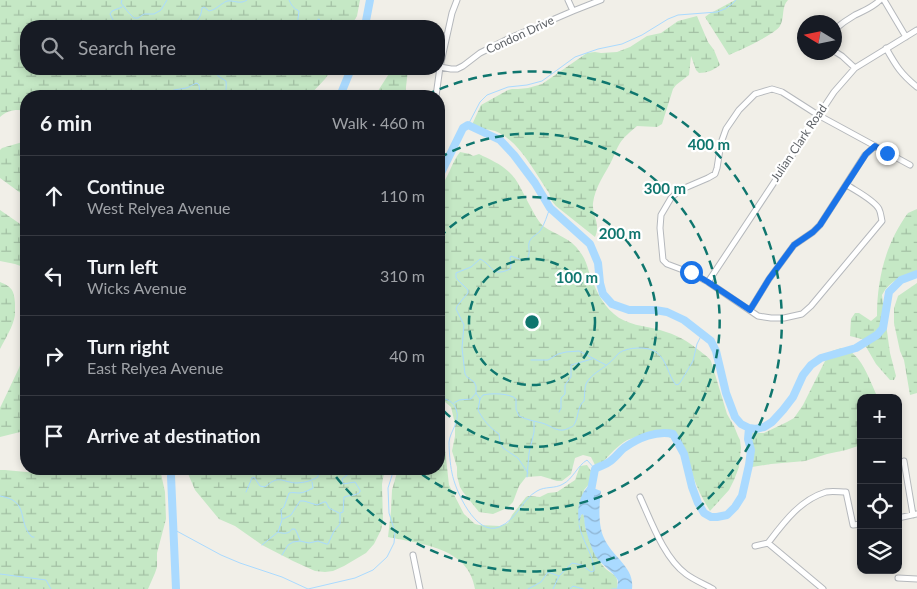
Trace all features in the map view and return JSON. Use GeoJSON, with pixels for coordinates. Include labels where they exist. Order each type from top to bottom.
{"type":"FeatureCollection","features":[{"type":"Feature","properties":{"kind":"street"},"geometry":{"type":"LineString","coordinates":[[445,44],[457,0]]}},
{"type":"Feature","properties":{"kind":"street"},"geometry":{"type":"LineString","coordinates":[[568,0],[573,11]]}},
{"type":"Feature","properties":{"kind":"street","name":"Condon Drive"},"geometry":{"type":"LineString","coordinates":[[445,68],[457,69],[464,66],[480,53],[510,38],[601,0]]}},
{"type":"Feature","properties":{"kind":"street"},"geometry":{"type":"LineString","coordinates":[[842,23],[872,7],[880,0]]}},
{"type":"Feature","properties":{"kind":"street"},"geometry":{"type":"LineString","coordinates":[[884,0],[906,37]]}},
{"type":"Feature","properties":{"kind":"street","name":"Julian Clark Road"},"geometry":{"type":"LineString","coordinates":[[708,282],[834,92],[855,68],[917,30]]}},
{"type":"Feature","properties":{"kind":"street"},"geometry":{"type":"LineString","coordinates":[[886,48],[896,67],[917,87]]}},
{"type":"Feature","properties":{"kind":"street"},"geometry":{"type":"LineString","coordinates":[[842,56],[855,68]]}},
{"type":"Feature","properties":{"kind":"street"},"geometry":{"type":"LineString","coordinates":[[437,90],[439,75]]}},
{"type":"Feature","properties":{"kind":"street"},"geometry":{"type":"LineString","coordinates":[[847,185],[878,207],[882,221],[811,306],[802,314],[784,318],[758,316],[708,282],[691,272],[667,264],[663,260],[660,228],[661,215],[665,206],[680,190],[714,174],[726,129],[739,110],[755,94],[772,89],[782,92],[818,115],[910,166]]}},
{"type":"Feature","properties":{"kind":"street"},"geometry":{"type":"LineString","coordinates":[[750,310],[769,279],[794,245],[820,225],[866,154],[875,146]]}},
{"type":"Feature","properties":{"kind":"street"},"geometry":{"type":"LineString","coordinates":[[902,517],[915,515],[904,461]]}},
{"type":"Feature","properties":{"kind":"street"},"geometry":{"type":"LineString","coordinates":[[755,546],[768,543],[786,519],[803,503],[827,492],[846,492],[853,525],[857,524]]}},
{"type":"Feature","properties":{"kind":"street"},"geometry":{"type":"LineString","coordinates":[[640,497],[672,560],[685,573],[713,589]]}},
{"type":"Feature","properties":{"kind":"street"},"geometry":{"type":"LineString","coordinates":[[768,543],[823,589]]}},
{"type":"Feature","properties":{"kind":"street"},"geometry":{"type":"LineString","coordinates":[[414,555],[420,589]]}},
{"type":"Feature","properties":{"kind":"street"},"geometry":{"type":"LineString","coordinates":[[898,578],[917,579]]}},
{"type":"Feature","properties":{"kind":"green space"},"geometry":{"type":"Polygon","coordinates":[[[0,0],[360,0],[355,20],[20,20],[20,75],[328,75],[315,90],[20,90],[20,110],[6,113],[0,117],[0,0]]]}},
{"type":"Feature","properties":{"kind":"green space"},"geometry":{"type":"Polygon","coordinates":[[[735,0],[788,0],[784,6],[781,23],[777,30],[729,55],[705,17],[735,0]]]}},
{"type":"Feature","properties":{"kind":"green space"},"geometry":{"type":"Polygon","coordinates":[[[697,16],[720,65],[710,71],[699,73],[691,56],[689,75],[673,89],[662,124],[657,127],[637,126],[622,141],[594,197],[593,207],[597,224],[595,237],[556,206],[532,167],[512,142],[504,135],[495,131],[471,127],[481,105],[508,90],[528,88],[542,84],[587,53],[617,52],[630,47],[647,36],[661,33],[678,21],[697,16]]]}},
{"type":"Feature","properties":{"kind":"green space"},"geometry":{"type":"Polygon","coordinates":[[[388,75],[407,75],[406,90],[379,90],[388,75]]]}},
{"type":"Feature","properties":{"kind":"green space"},"geometry":{"type":"Polygon","coordinates":[[[20,143],[20,193],[0,178],[0,150],[20,143]]]}},
{"type":"Feature","properties":{"kind":"green space"},"geometry":{"type":"Polygon","coordinates":[[[460,152],[473,156],[479,154],[506,169],[518,183],[541,224],[572,243],[582,254],[599,295],[614,314],[630,323],[676,336],[710,359],[727,414],[740,440],[741,448],[739,467],[734,480],[729,490],[710,511],[696,485],[684,450],[676,441],[662,435],[632,438],[617,447],[599,466],[595,465],[591,457],[583,455],[575,458],[571,474],[562,481],[541,476],[526,477],[519,486],[513,502],[507,508],[493,514],[479,512],[463,492],[457,476],[457,467],[452,451],[455,424],[451,407],[445,402],[445,180],[460,152]]]}},
{"type":"Feature","properties":{"kind":"green space"},"geometry":{"type":"Polygon","coordinates":[[[917,209],[917,271],[893,282],[882,295],[890,353],[896,376],[894,380],[890,380],[876,364],[864,341],[850,336],[851,319],[855,313],[859,313],[871,321],[877,316],[877,302],[884,262],[900,224],[908,213],[917,209]]]}},
{"type":"Feature","properties":{"kind":"green space"},"geometry":{"type":"Polygon","coordinates":[[[0,210],[20,224],[20,266],[0,261],[0,210]]]}},
{"type":"Feature","properties":{"kind":"green space"},"geometry":{"type":"Polygon","coordinates":[[[0,282],[10,287],[13,292],[15,315],[11,328],[0,349],[0,282]]]}},
{"type":"Feature","properties":{"kind":"green space"},"geometry":{"type":"Polygon","coordinates":[[[917,283],[917,393],[910,395],[904,360],[900,351],[894,323],[894,308],[898,296],[917,283]]]}},
{"type":"Feature","properties":{"kind":"green space"},"geometry":{"type":"Polygon","coordinates":[[[841,348],[854,354],[864,368],[876,394],[857,394],[857,446],[805,461],[752,467],[753,446],[749,433],[764,433],[794,418],[832,351],[841,348]]]}},
{"type":"Feature","properties":{"kind":"green space"},"geometry":{"type":"Polygon","coordinates":[[[20,365],[20,432],[0,437],[0,408],[20,365]]]}},
{"type":"Feature","properties":{"kind":"green space"},"geometry":{"type":"Polygon","coordinates":[[[445,449],[449,485],[464,514],[475,524],[500,526],[508,523],[526,497],[540,497],[548,493],[557,492],[575,480],[580,466],[587,465],[592,475],[590,483],[584,490],[579,523],[583,514],[593,548],[604,567],[615,575],[617,589],[475,589],[471,575],[454,556],[429,546],[388,537],[392,490],[396,475],[445,475],[445,449]]]}},
{"type":"Feature","properties":{"kind":"green space"},"geometry":{"type":"Polygon","coordinates":[[[0,470],[20,471],[20,475],[161,475],[165,492],[166,519],[157,553],[157,567],[148,589],[0,589],[0,470]]]}},
{"type":"Feature","properties":{"kind":"green space"},"geometry":{"type":"Polygon","coordinates":[[[189,475],[384,475],[382,484],[383,521],[374,544],[366,553],[333,571],[315,571],[262,545],[235,526],[219,519],[195,490],[189,475]]]}},
{"type":"Feature","properties":{"kind":"water"},"geometry":{"type":"Polygon","coordinates":[[[588,486],[601,491],[599,515],[602,533],[608,545],[627,568],[632,581],[632,589],[617,589],[617,579],[597,558],[594,552],[583,514],[581,515],[579,525],[579,504],[588,486]]]}},
{"type":"Feature","properties":{"kind":"waterway"},"geometry":{"type":"LineString","coordinates":[[122,0],[121,3],[134,18],[144,14],[154,14],[161,10],[167,0]]}},
{"type":"Feature","properties":{"kind":"waterway"},"geometry":{"type":"LineString","coordinates":[[198,20],[204,7],[209,11],[227,1],[239,2],[247,0]]}},
{"type":"Feature","properties":{"kind":"waterway"},"geometry":{"type":"LineString","coordinates":[[289,0],[293,7],[299,11],[298,20]]}},
{"type":"Feature","properties":{"kind":"waterway"},"geometry":{"type":"LineString","coordinates":[[366,20],[370,0]]}},
{"type":"Feature","properties":{"kind":"waterway"},"geometry":{"type":"LineString","coordinates":[[468,125],[480,102],[487,95],[508,87],[542,81],[575,57],[598,49],[622,44],[678,15],[717,12],[725,9],[736,0]]}},
{"type":"Feature","properties":{"kind":"waterway"},"geometry":{"type":"LineString","coordinates":[[113,20],[110,14],[112,11],[122,7]]}},
{"type":"Feature","properties":{"kind":"waterway"},"geometry":{"type":"LineString","coordinates":[[218,75],[226,81],[226,90]]}},
{"type":"Feature","properties":{"kind":"waterway"},"geometry":{"type":"LineString","coordinates":[[342,90],[349,75]]}},
{"type":"Feature","properties":{"kind":"waterway"},"geometry":{"type":"LineString","coordinates":[[174,90],[186,88],[197,83],[199,90]]}},
{"type":"Feature","properties":{"kind":"waterway"},"geometry":{"type":"LineString","coordinates":[[445,165],[463,128],[468,125],[500,140],[535,183],[550,208],[590,244],[598,263],[603,294],[612,304],[629,310],[667,312],[684,320],[711,341],[716,351],[726,393],[735,417],[741,424],[749,428],[764,427],[772,422],[793,397],[803,375],[811,365],[821,358],[856,348],[877,335],[883,328],[889,292],[901,280],[917,274]]}},
{"type":"Feature","properties":{"kind":"waterway"},"geometry":{"type":"LineString","coordinates":[[480,399],[476,393],[474,382],[465,374],[462,348],[464,325],[456,309],[468,293],[468,290],[456,278],[456,273],[471,267],[480,259],[493,270],[499,272],[510,269],[511,256],[522,260],[527,259],[530,241],[542,228],[550,208]]}},
{"type":"Feature","properties":{"kind":"waterway"},"geometry":{"type":"LineString","coordinates":[[528,473],[518,458],[503,448],[499,434],[480,414],[478,410],[480,399],[483,395],[500,394],[513,397],[516,399],[516,409],[519,416],[559,430],[565,430],[575,423],[580,406],[584,401],[587,382],[619,353],[627,349],[638,348],[656,352],[663,359],[676,385],[679,384],[693,361],[697,344],[702,334]]}},
{"type":"Feature","properties":{"kind":"waterway"},"geometry":{"type":"LineString","coordinates":[[531,360],[548,360],[558,354],[579,351],[606,365]]}},
{"type":"Feature","properties":{"kind":"waterway"},"geometry":{"type":"LineString","coordinates":[[559,412],[561,398],[565,394],[565,385],[571,377],[571,365],[592,359]]}},
{"type":"Feature","properties":{"kind":"waterway"},"geometry":{"type":"LineString","coordinates":[[454,403],[459,400],[471,399],[476,393]]}},
{"type":"Feature","properties":{"kind":"waterway"},"geometry":{"type":"LineString","coordinates":[[445,399],[453,404],[457,413],[449,442],[454,481],[468,510],[482,525],[490,528],[505,524],[532,495],[540,489],[563,484],[587,460],[595,469]]}},
{"type":"Feature","properties":{"kind":"waterway"},"geometry":{"type":"LineString","coordinates":[[527,477],[534,422]]}},
{"type":"Feature","properties":{"kind":"waterway"},"geometry":{"type":"LineString","coordinates":[[590,496],[595,469],[609,462],[635,441],[654,434],[667,433],[673,434],[684,454],[692,487],[704,513],[711,517],[727,515],[742,496],[751,450],[748,439],[749,428]]}},
{"type":"Feature","properties":{"kind":"waterway"},"geometry":{"type":"LineString","coordinates":[[171,475],[176,589]]}},
{"type":"Feature","properties":{"kind":"waterway"},"geometry":{"type":"LineString","coordinates":[[246,492],[254,477],[260,486],[265,487],[277,480],[295,483],[304,482],[310,481],[318,477],[318,475]]}},
{"type":"Feature","properties":{"kind":"waterway"},"geometry":{"type":"LineString","coordinates":[[282,555],[288,545],[293,542],[309,543],[318,541],[328,544],[334,531],[340,524],[340,513],[343,512],[344,497],[360,492],[355,482],[343,484],[342,479],[347,475]]}},
{"type":"Feature","properties":{"kind":"waterway"},"geometry":{"type":"LineString","coordinates":[[173,529],[221,555],[282,577],[308,589],[355,578],[373,570],[387,557],[394,543],[395,532],[389,513],[388,488],[392,475]]}},
{"type":"Feature","properties":{"kind":"waterway"},"geometry":{"type":"LineString","coordinates":[[278,532],[282,520],[281,510],[289,493],[301,493],[313,488],[312,482]]}},
{"type":"Feature","properties":{"kind":"waterway"},"geometry":{"type":"LineString","coordinates":[[0,496],[16,502],[22,512],[27,531],[34,537]]}},
{"type":"Feature","properties":{"kind":"waterway"},"geometry":{"type":"LineString","coordinates":[[283,519],[291,515],[300,501],[317,505],[326,502],[329,508],[339,513]]}},
{"type":"Feature","properties":{"kind":"waterway"},"geometry":{"type":"LineString","coordinates":[[553,589],[559,576],[572,563],[582,565],[591,572],[594,571],[593,560],[579,525]]}},
{"type":"Feature","properties":{"kind":"waterway"},"geometry":{"type":"LineString","coordinates":[[262,545],[278,532],[286,533],[292,529],[295,529],[300,540]]}},
{"type":"Feature","properties":{"kind":"waterway"},"geometry":{"type":"LineString","coordinates":[[528,589],[541,582],[548,572],[559,576]]}},
{"type":"Feature","properties":{"kind":"waterway"},"geometry":{"type":"LineString","coordinates":[[0,574],[46,580],[51,589]]}},
{"type":"Feature","properties":{"kind":"waterway"},"geometry":{"type":"LineString","coordinates":[[570,589],[573,586],[583,589]]}},
{"type":"Feature","properties":{"kind":"waterway"},"geometry":{"type":"LineString","coordinates":[[612,589],[617,589]]}},
{"type":"Feature","properties":{"kind":"route"},"geometry":{"type":"LineString","coordinates":[[691,272],[750,310],[769,279],[794,245],[820,225],[866,154],[875,146],[887,153]]}}]}
